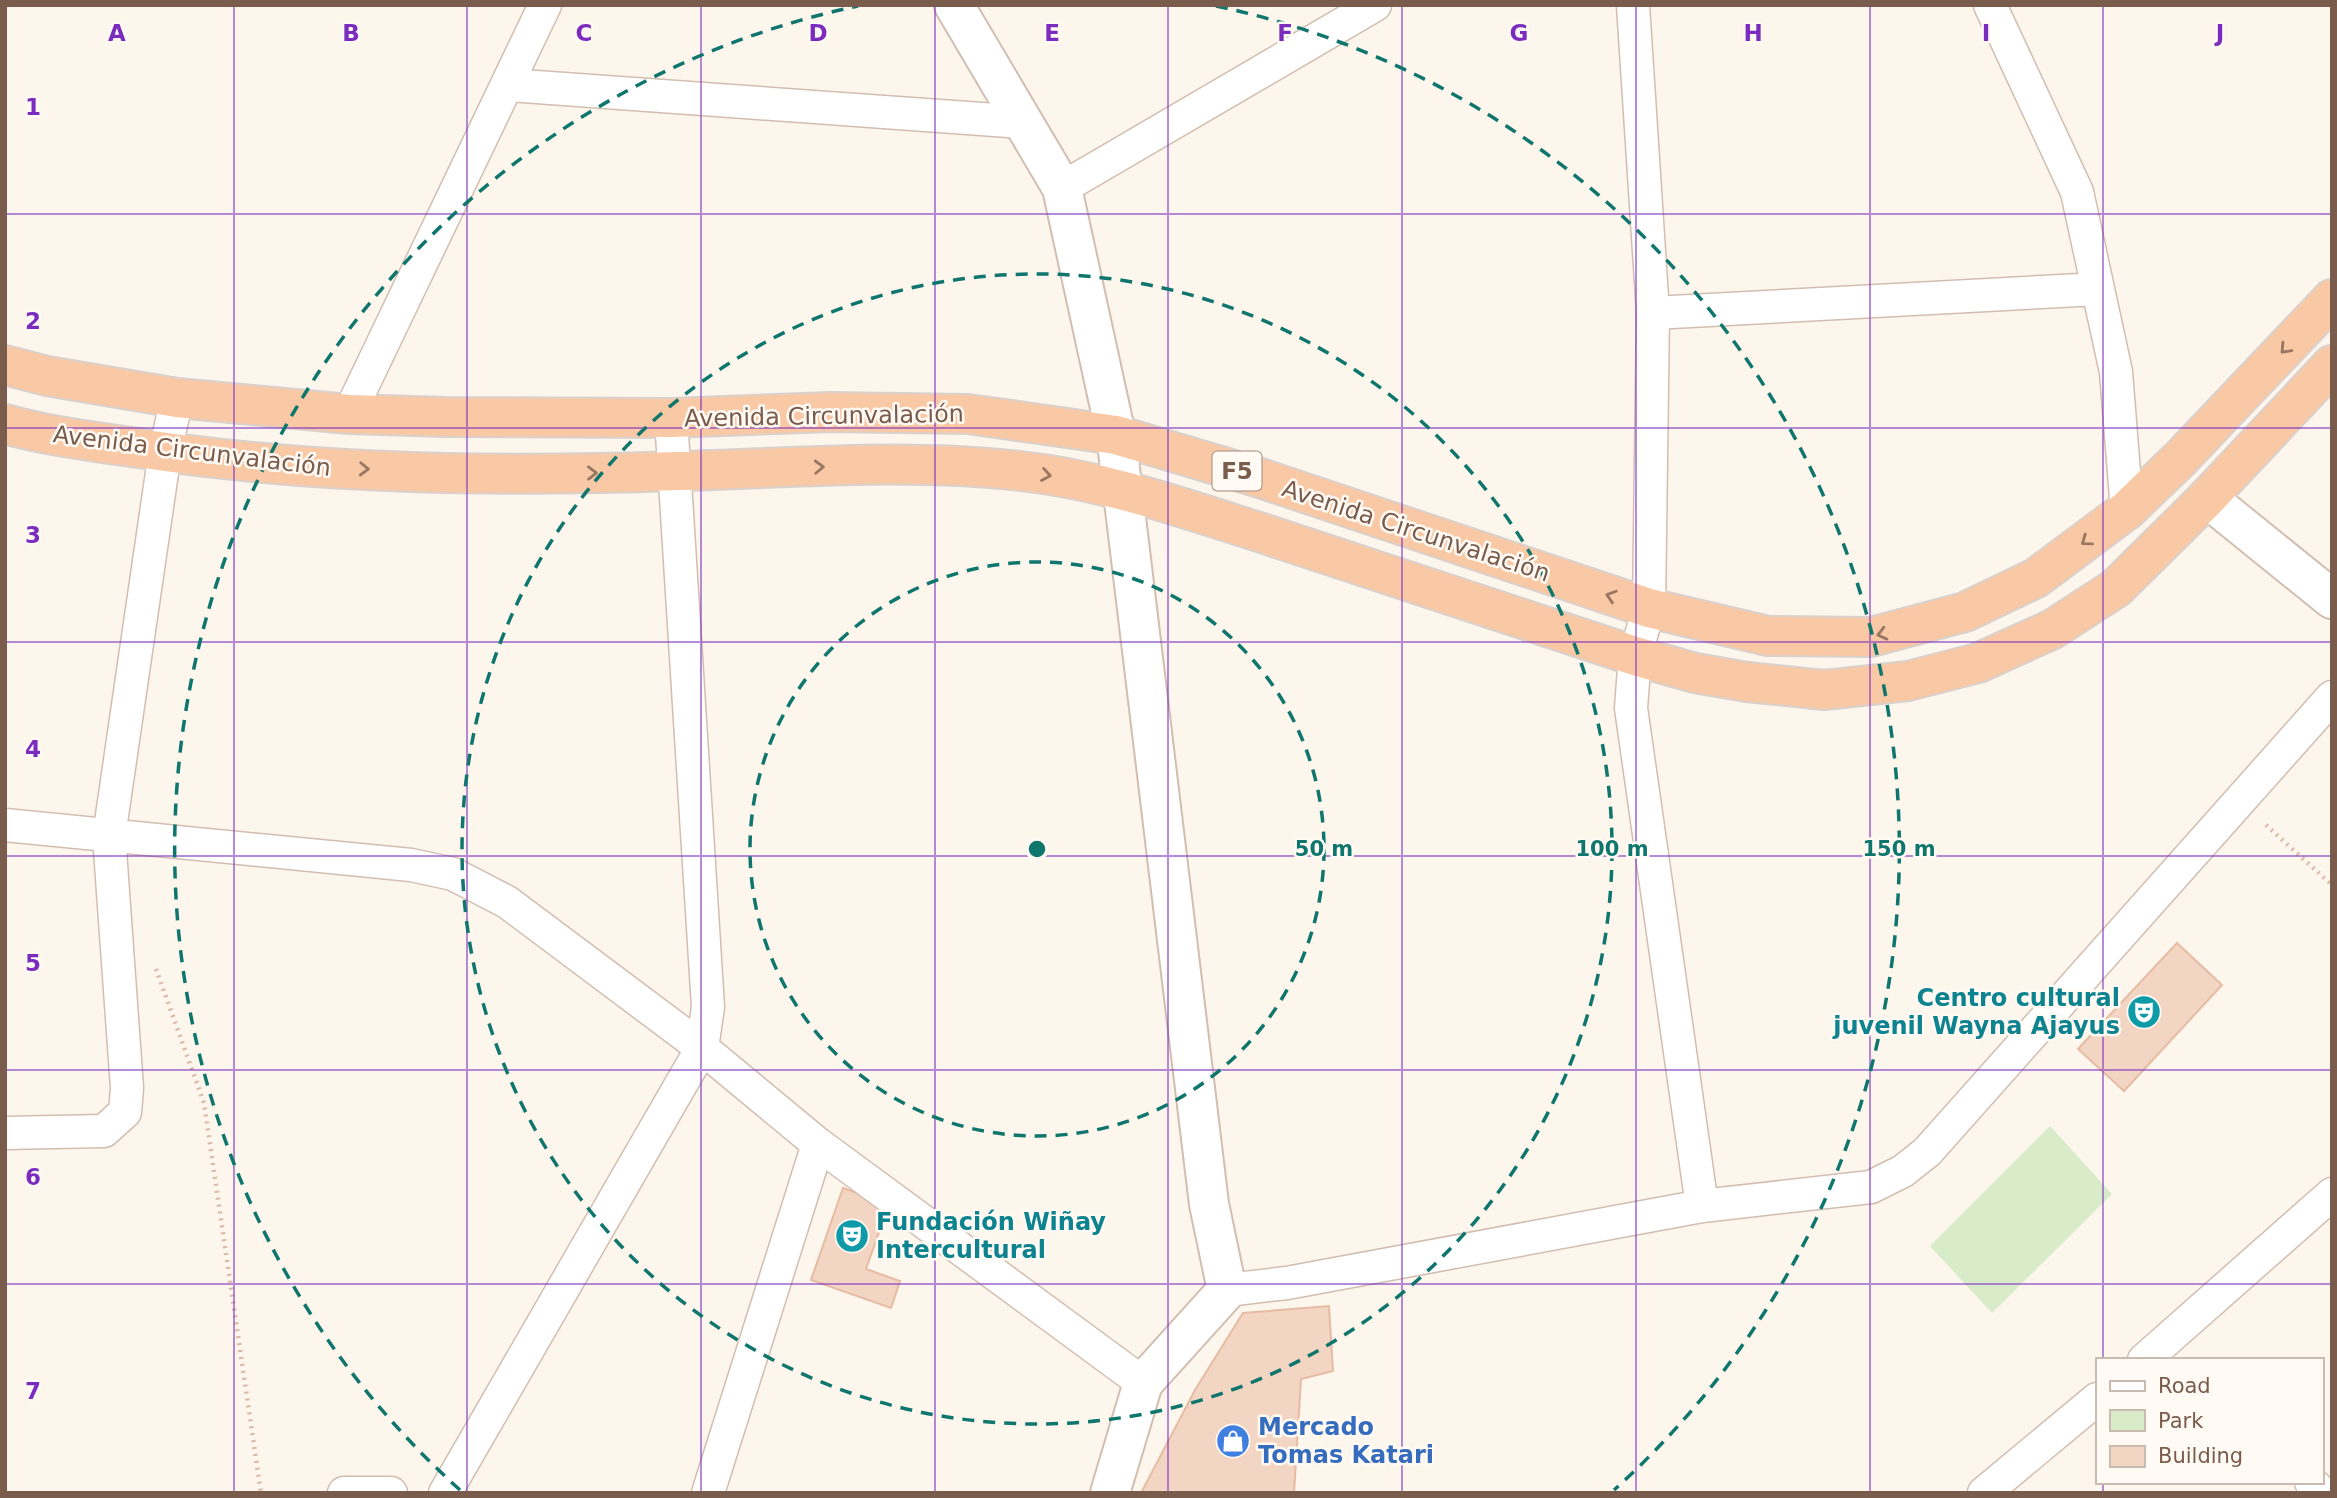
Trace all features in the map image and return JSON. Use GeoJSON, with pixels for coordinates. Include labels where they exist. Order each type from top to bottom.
{"type":"FeatureCollection","features":[{"type":"Feature","properties":{"kind":"highway","name":"Avenida Circunvalación"},"geometry":{"type":"LineString","coordinates":[[5,365],[47,376],[177,398],[349,414],[671,418],[831,412],[968,414],[1116,435],[1256,477],[1649,608],[1769,636],[1871,637],[1965,612],[2036,578],[2127,510],[2180,459],[2332,299]]}},
{"type":"Feature","properties":{"kind":"highway","name":"Avenida Circunvalación"},"geometry":{"type":"LineString","coordinates":[[5,425],[32,432],[166,452],[261,464],[337,468],[525,473],[913,463],[1022,471],[1121,489],[1635,656],[1695,673],[1747,682],[1824,690],[1908,681],[1979,663],[2053,629],[2116,588],[2207,498],[2332,365]]}},
{"type":"Feature","properties":{"kind":"street"},"geometry":{"type":"LineString","coordinates":[[349,414],[545,5]]}},
{"type":"Feature","properties":{"kind":"street"},"geometry":{"type":"LineString","coordinates":[[954,5],[1062,188],[1116,435],[1209,1204],[1227,1290]]}},
{"type":"Feature","properties":{"kind":"street"},"geometry":{"type":"LineString","coordinates":[[1062,188],[1375,5]]}},
{"type":"Feature","properties":{"kind":"street"},"geometry":{"type":"LineString","coordinates":[[1633,5],[1653,313],[1649,608],[1635,656],[1630,708],[1702,1206]]}},
{"type":"Feature","properties":{"kind":"street"},"geometry":{"type":"LineString","coordinates":[[1990,5],[2077,192],[2116,372],[2127,510]]}},
{"type":"Feature","properties":{"kind":"street"},"geometry":{"type":"LineString","coordinates":[[508,85],[1023,122]]}},
{"type":"Feature","properties":{"kind":"street"},"geometry":{"type":"LineString","coordinates":[[1653,313],[2098,289]]}},
{"type":"Feature","properties":{"kind":"street"},"geometry":{"type":"LineString","coordinates":[[5,1133],[104,1131],[125,1112],[127,1088],[109,836],[166,452],[177,398]]}},
{"type":"Feature","properties":{"kind":"street"},"geometry":{"type":"LineString","coordinates":[[445,1493],[702,1048],[708,1007],[671,418]]}},
{"type":"Feature","properties":{"kind":"street"},"geometry":{"type":"LineString","coordinates":[[2180,459],[2207,498],[2332,599]]}},
{"type":"Feature","properties":{"kind":"street"},"geometry":{"type":"LineString","coordinates":[[1110,1493],[1143,1383],[1227,1290],[1287,1283],[1702,1206],[1871,1187],[1903,1171],[1927,1152],[2332,697]]}},
{"type":"Feature","properties":{"kind":"street"},"geometry":{"type":"LineString","coordinates":[[5,825],[411,865],[453,874],[507,902],[702,1048],[818,1144],[1143,1383]]}},
{"type":"Feature","properties":{"kind":"street"},"geometry":{"type":"LineString","coordinates":[[708,1493],[818,1144]]}},
{"type":"Feature","properties":{"kind":"street"},"geometry":{"type":"LineString","coordinates":[[2161,1355],[2332,1195]]}},
{"type":"Feature","properties":{"kind":"street"},"geometry":{"type":"LineString","coordinates":[[1984,1493],[2096,1400]]}},
{"type":"Feature","properties":{"kind":"street"},"geometry":{"type":"LineString","coordinates":[[344,1493],[391,1493]]}},
{"type":"Feature","properties":{"kind":"path"},"geometry":{"type":"LineString","coordinates":[[2240,800],[2332,885]]}},
{"type":"Feature","properties":{"kind":"path"},"geometry":{"type":"LineString","coordinates":[[154,963],[204,1103],[261,1493]]}},
{"type":"Feature","properties":{"kind":"green space"},"geometry":{"type":"Polygon","coordinates":[[[2050,1126],[2112,1194],[1992,1313],[1930,1246],[2050,1126]]]}},
{"type":"Feature","properties":{"kind":"building"},"geometry":{"type":"Polygon","coordinates":[[[2177,943],[2222,985],[2124,1091],[2078,1049],[2177,943]]]}},
{"type":"Feature","properties":{"kind":"building","name":"Fundación Wiñay Intercultural"},"geometry":{"type":"Polygon","coordinates":[[[843,1188],[889,1204],[866,1269],[900,1281],[891,1308],[811,1280],[843,1188]]]}},
{"type":"Feature","properties":{"kind":"building","name":"Mercado Tomas Katari"},"geometry":{"type":"Polygon","coordinates":[[[1329,1306],[1333,1371],[1301,1379],[1294,1493],[1141,1493],[1195,1390],[1243,1313],[1329,1306]]]}},
{"type":"Feature","properties":{"kind":"place","name":"Centro cultural juvenil Wayna Ajayus"},"geometry":{"type":"Point","coordinates":[2144,1012]}},
{"type":"Feature","properties":{"kind":"place","name":"Fundación Wiñay Intercultural"},"geometry":{"type":"Point","coordinates":[852,1236]}},
{"type":"Feature","properties":{"kind":"place","name":"Mercado Tomas Katari"},"geometry":{"type":"Point","coordinates":[1233,1441]}}]}
